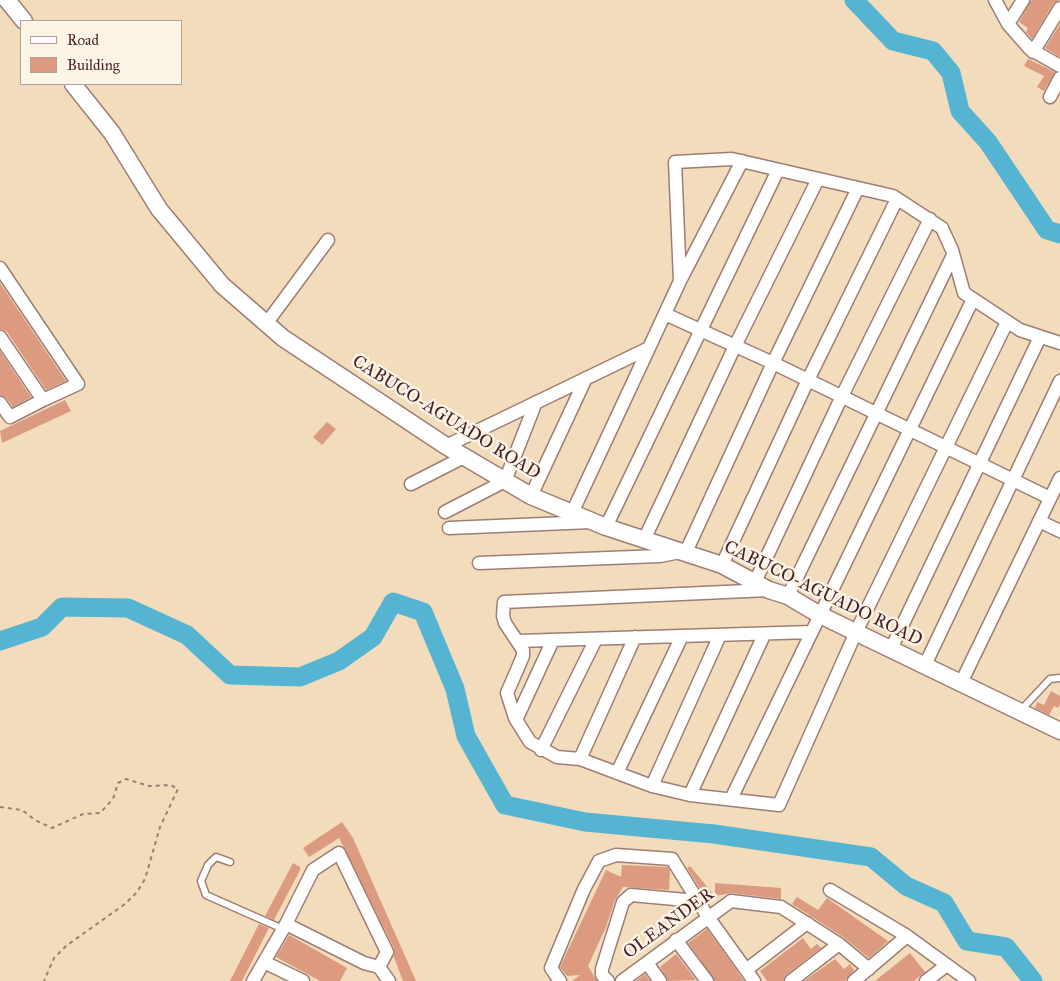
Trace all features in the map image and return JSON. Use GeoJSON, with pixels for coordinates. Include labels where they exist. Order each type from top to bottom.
{"type":"FeatureCollection","features":[{"type":"Feature","properties":{"kind":"street"},"geometry":{"type":"LineString","coordinates":[[7,0],[23,20]]}},
{"type":"Feature","properties":{"kind":"street"},"geometry":{"type":"LineString","coordinates":[[995,0],[1008,24],[1033,52],[1060,66]]}},
{"type":"Feature","properties":{"kind":"street"},"geometry":{"type":"LineString","coordinates":[[1008,24],[1023,0]]}},
{"type":"Feature","properties":{"kind":"street"},"geometry":{"type":"LineString","coordinates":[[1033,52],[1060,8]]}},
{"type":"Feature","properties":{"kind":"street"},"geometry":{"type":"LineString","coordinates":[[1050,97],[1060,78]]}},
{"type":"Feature","properties":{"kind":"street","name":"CABUCO-AGUADO ROAD"},"geometry":{"type":"LineString","coordinates":[[74,85],[112,133],[159,209],[222,285],[283,338],[446,446],[531,496],[600,525],[682,553],[722,564],[762,586],[788,596],[820,615],[1060,731]]}},
{"type":"Feature","properties":{"kind":"street"},"geometry":{"type":"LineString","coordinates":[[680,281],[675,162],[732,159],[897,198],[942,228],[954,255],[964,293],[1020,330],[1060,343]]}},
{"type":"Feature","properties":{"kind":"street"},"geometry":{"type":"LineString","coordinates":[[572,513],[680,281],[742,161]]}},
{"type":"Feature","properties":{"kind":"street"},"geometry":{"type":"LineString","coordinates":[[449,528],[600,525],[701,330],[778,170]]}},
{"type":"Feature","properties":{"kind":"street"},"geometry":{"type":"LineString","coordinates":[[644,540],[818,179]]}},
{"type":"Feature","properties":{"kind":"street"},"geometry":{"type":"LineString","coordinates":[[479,563],[660,556],[682,553],[858,188]]}},
{"type":"Feature","properties":{"kind":"street"},"geometry":{"type":"LineString","coordinates":[[722,564],[808,380],[897,198]]}},
{"type":"Feature","properties":{"kind":"street"},"geometry":{"type":"LineString","coordinates":[[930,219],[842,396],[762,586],[504,602],[503,616],[505,623],[523,650],[523,656],[507,693],[507,700],[516,720],[530,742],[541,750],[557,757],[580,759],[652,786],[690,795],[778,805],[856,632],[1007,322]]}},
{"type":"Feature","properties":{"kind":"street"},"geometry":{"type":"LineString","coordinates":[[266,324],[328,240]]}},
{"type":"Feature","properties":{"kind":"street"},"geometry":{"type":"LineString","coordinates":[[788,596],[954,255]]}},
{"type":"Feature","properties":{"kind":"street"},"geometry":{"type":"LineString","coordinates":[[0,268],[78,384],[5,420],[0,403]]}},
{"type":"Feature","properties":{"kind":"street"},"geometry":{"type":"LineString","coordinates":[[731,799],[973,299]]}},
{"type":"Feature","properties":{"kind":"street"},"geometry":{"type":"LineString","coordinates":[[665,314],[773,363],[1050,498]]}},
{"type":"Feature","properties":{"kind":"street"},"geometry":{"type":"LineString","coordinates":[[0,337],[43,400]]}},
{"type":"Feature","properties":{"kind":"street"},"geometry":{"type":"LineString","coordinates":[[891,649],[1040,337]]}},
{"type":"Feature","properties":{"kind":"street"},"geometry":{"type":"LineString","coordinates":[[446,446],[649,348]]}},
{"type":"Feature","properties":{"kind":"street"},"geometry":{"type":"LineString","coordinates":[[531,496],[586,378]]}},
{"type":"Feature","properties":{"kind":"street"},"geometry":{"type":"LineString","coordinates":[[925,665],[1060,381]]}},
{"type":"Feature","properties":{"kind":"street"},"geometry":{"type":"LineString","coordinates":[[445,512],[505,481],[536,402]]}},
{"type":"Feature","properties":{"kind":"street"},"geometry":{"type":"LineString","coordinates":[[411,484],[464,457]]}},
{"type":"Feature","properties":{"kind":"street"},"geometry":{"type":"LineString","coordinates":[[961,682],[1059,482]]}},
{"type":"Feature","properties":{"kind":"street"},"geometry":{"type":"LineString","coordinates":[[1039,521],[1060,531]]}},
{"type":"Feature","properties":{"kind":"street"},"geometry":{"type":"LineString","coordinates":[[518,641],[764,635],[812,632]]}},
{"type":"Feature","properties":{"kind":"street"},"geometry":{"type":"LineString","coordinates":[[652,786],[720,635]]}},
{"type":"Feature","properties":{"kind":"street"},"geometry":{"type":"LineString","coordinates":[[690,795],[764,635]]}},
{"type":"Feature","properties":{"kind":"street"},"geometry":{"type":"LineString","coordinates":[[616,773],[682,636]]}},
{"type":"Feature","properties":{"kind":"street"},"geometry":{"type":"LineString","coordinates":[[580,759],[635,637]]}},
{"type":"Feature","properties":{"kind":"street"},"geometry":{"type":"LineString","coordinates":[[541,750],[596,638]]}},
{"type":"Feature","properties":{"kind":"street"},"geometry":{"type":"LineString","coordinates":[[516,720],[553,640]]}},
{"type":"Feature","properties":{"kind":"street"},"geometry":{"type":"LineString","coordinates":[[253,981],[285,926],[313,870],[339,854],[387,952],[379,967]]}},
{"type":"Feature","properties":{"kind":"street"},"geometry":{"type":"LineString","coordinates":[[560,981],[551,968],[588,882],[599,861],[607,856],[616,855],[672,859],[697,901],[754,981]]}},
{"type":"Feature","properties":{"kind":"street"},"geometry":{"type":"LineString","coordinates":[[830,890],[907,936],[969,981]]}},
{"type":"Feature","properties":{"kind":"street"},"geometry":{"type":"LineString","coordinates":[[608,981],[602,975],[602,968],[622,902],[631,895],[697,901]]}},
{"type":"Feature","properties":{"kind":"street","name":"OLEANDER"},"geometry":{"type":"LineString","coordinates":[[622,981],[730,901],[781,907],[839,944],[868,969]]}},
{"type":"Feature","properties":{"kind":"street"},"geometry":{"type":"LineString","coordinates":[[746,970],[807,923]]}},
{"type":"Feature","properties":{"kind":"street"},"geometry":{"type":"LineString","coordinates":[[285,926],[364,963],[379,967],[389,981]]}},
{"type":"Feature","properties":{"kind":"street"},"geometry":{"type":"LineString","coordinates":[[854,981],[907,936]]}},
{"type":"Feature","properties":{"kind":"street"},"geometry":{"type":"LineString","coordinates":[[676,940],[707,981]]}},
{"type":"Feature","properties":{"kind":"street"},"geometry":{"type":"LineString","coordinates":[[791,981],[839,944]]}},
{"type":"Feature","properties":{"kind":"street"},"geometry":{"type":"LineString","coordinates":[[264,962],[301,980]]}},
{"type":"Feature","properties":{"kind":"street"},"geometry":{"type":"LineString","coordinates":[[646,962],[660,981]]}},
{"type":"Feature","properties":{"kind":"street"},"geometry":{"type":"LineString","coordinates":[[926,981],[947,965]]}},
{"type":"Feature","properties":{"kind":"lane"},"geometry":{"type":"LineString","coordinates":[[1020,711],[1050,679],[1060,678]]}},
{"type":"Feature","properties":{"kind":"lane"},"geometry":{"type":"LineString","coordinates":[[230,862],[216,857],[208,865],[201,881],[206,895],[285,926]]}},
{"type":"Feature","properties":{"kind":"path"},"geometry":{"type":"LineString","coordinates":[[0,807],[22,810],[35,820],[52,828],[84,814],[100,813],[113,798],[121,781],[133,780],[149,786],[171,784],[178,789],[160,827],[145,879],[136,892],[125,904],[66,946],[54,958],[44,981]]}},
{"type":"Feature","properties":{"kind":"building"},"geometry":{"type":"Polygon","coordinates":[[[1031,0],[1059,0],[1053,4],[1032,39],[1026,32],[1028,28],[1019,22],[1031,0]]]}},
{"type":"Feature","properties":{"kind":"building"},"geometry":{"type":"Polygon","coordinates":[[[1060,24],[1060,57],[1045,48],[1060,24]]]}},
{"type":"Feature","properties":{"kind":"building"},"geometry":{"type":"Polygon","coordinates":[[[1028,59],[1055,72],[1044,91],[1037,87],[1044,76],[1024,66],[1028,59]]]}},
{"type":"Feature","properties":{"kind":"building"},"geometry":{"type":"Polygon","coordinates":[[[0,283],[66,381],[46,390],[7,332],[0,329],[0,283]]]}},
{"type":"Feature","properties":{"kind":"building"},"geometry":{"type":"Polygon","coordinates":[[[0,351],[31,397],[13,407],[6,398],[0,395],[0,351]]]}},
{"type":"Feature","properties":{"kind":"building"},"geometry":{"type":"Polygon","coordinates":[[[65,400],[71,411],[2,443],[0,431],[65,400]]]}},
{"type":"Feature","properties":{"kind":"building"},"geometry":{"type":"Polygon","coordinates":[[[327,422],[336,429],[322,445],[313,437],[327,422]]]}},
{"type":"Feature","properties":{"kind":"building"},"geometry":{"type":"Polygon","coordinates":[[[1051,691],[1060,696],[1060,704],[1058,708],[1054,706],[1049,715],[1035,708],[1037,702],[1044,705],[1051,691]]]}},
{"type":"Feature","properties":{"kind":"building"},"geometry":{"type":"Polygon","coordinates":[[[342,822],[353,838],[416,981],[403,981],[394,957],[394,948],[339,838],[309,857],[303,848],[342,822]]]}},
{"type":"Feature","properties":{"kind":"building"},"geometry":{"type":"Polygon","coordinates":[[[293,863],[300,867],[300,870],[274,920],[265,916],[293,863]]]}},
{"type":"Feature","properties":{"kind":"building"},"geometry":{"type":"Polygon","coordinates":[[[622,865],[668,867],[670,871],[669,890],[623,887],[615,900],[606,927],[588,966],[597,981],[572,981],[580,975],[567,976],[560,967],[606,870],[621,877],[622,865]]]}},
{"type":"Feature","properties":{"kind":"building"},"geometry":{"type":"Polygon","coordinates":[[[690,866],[714,895],[708,901],[687,868],[690,866]]]}},
{"type":"Feature","properties":{"kind":"building"},"geometry":{"type":"Polygon","coordinates":[[[715,883],[781,888],[781,899],[732,893],[715,896],[715,883]]]}},
{"type":"Feature","properties":{"kind":"building"},"geometry":{"type":"Polygon","coordinates":[[[797,897],[818,910],[827,898],[888,941],[869,958],[843,937],[792,904],[797,897]]]}},
{"type":"Feature","properties":{"kind":"building"},"geometry":{"type":"Polygon","coordinates":[[[259,924],[269,928],[242,981],[230,981],[259,924]]]}},
{"type":"Feature","properties":{"kind":"building"},"geometry":{"type":"Polygon","coordinates":[[[707,929],[744,981],[715,981],[688,943],[707,929]]]}},
{"type":"Feature","properties":{"kind":"building"},"geometry":{"type":"Polygon","coordinates":[[[289,935],[347,968],[340,981],[320,981],[276,957],[289,935]]]}},
{"type":"Feature","properties":{"kind":"building"},"geometry":{"type":"Polygon","coordinates":[[[803,938],[811,949],[817,944],[821,948],[786,975],[783,981],[767,981],[760,971],[803,938]]]}},
{"type":"Feature","properties":{"kind":"building"},"geometry":{"type":"Polygon","coordinates":[[[910,953],[925,972],[914,981],[875,981],[910,953]]]}},
{"type":"Feature","properties":{"kind":"building"},"geometry":{"type":"Polygon","coordinates":[[[676,954],[696,980],[668,981],[660,967],[676,954]]]}},
{"type":"Feature","properties":{"kind":"building"},"geometry":{"type":"Polygon","coordinates":[[[835,959],[844,969],[850,964],[854,970],[845,981],[804,981],[835,959]]]}},
{"type":"Feature","properties":{"kind":"building"},"geometry":{"type":"Polygon","coordinates":[[[645,974],[650,981],[636,981],[645,974]]]}},
{"type":"Feature","properties":{"kind":"waterway"},"geometry":{"type":"LineString","coordinates":[[854,0],[893,41],[933,51],[951,73],[960,111],[988,142],[1047,230],[1060,234]]}},
{"type":"Feature","properties":{"kind":"waterway"},"geometry":{"type":"LineString","coordinates":[[0,641],[42,627],[62,607],[128,608],[187,635],[230,675],[300,677],[339,661],[373,637],[393,602],[423,612],[455,689],[466,736],[505,805],[585,822],[714,834],[871,857],[906,886],[944,903],[967,941],[1006,947],[1033,981]]}}]}
